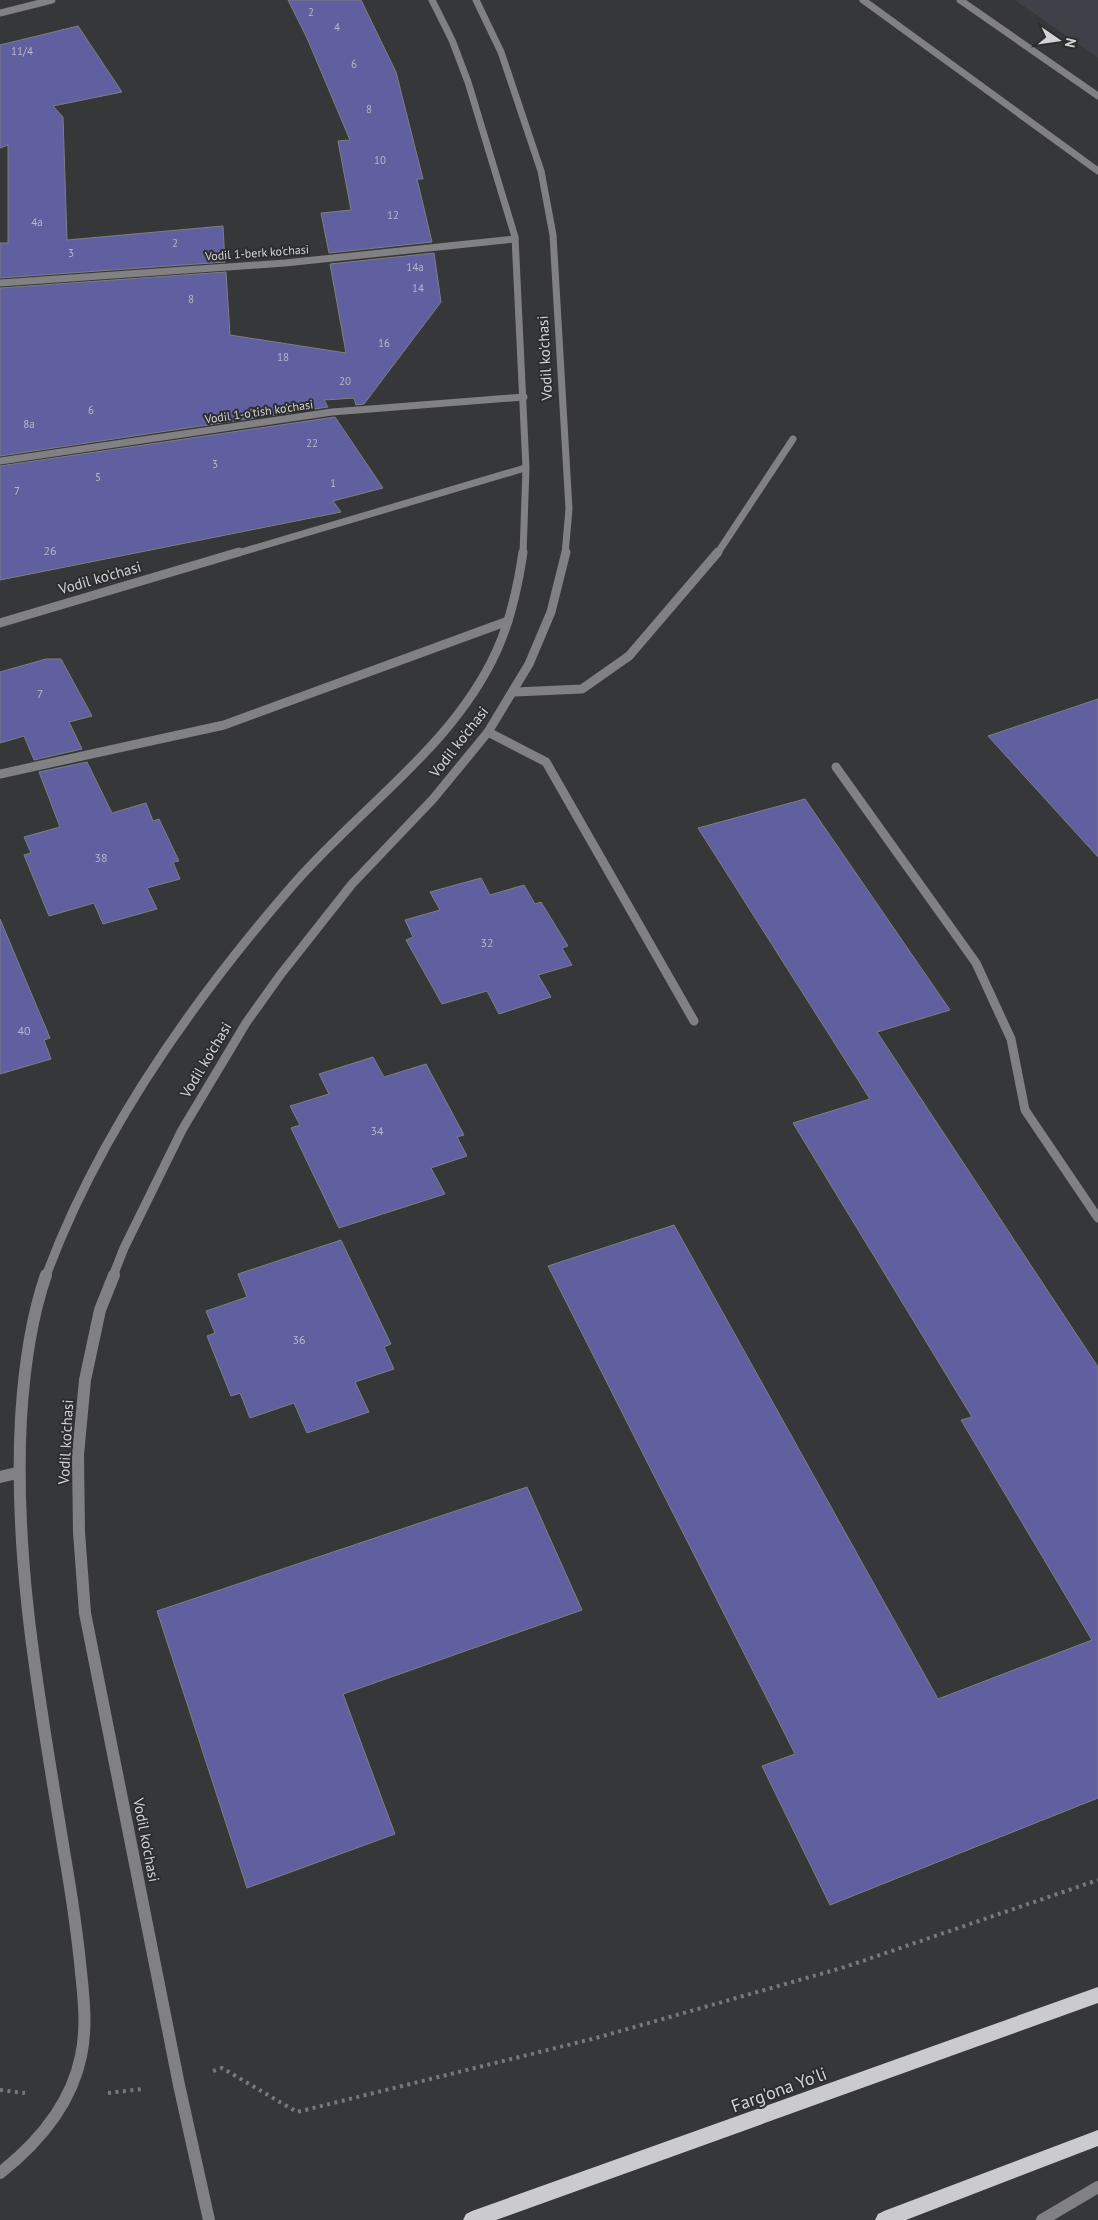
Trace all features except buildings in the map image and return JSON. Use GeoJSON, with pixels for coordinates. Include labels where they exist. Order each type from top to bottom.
{"type":"FeatureCollection","features":[{"type":"Feature","properties":{"kind":"main road","name":"Farg'ona Yo'li"},"geometry":{"type":"LineString","coordinates":[[472,2220],[1098,1995]]}},
{"type":"Feature","properties":{"kind":"main road"},"geometry":{"type":"LineString","coordinates":[[884,2220],[1098,2138]]}},
{"type":"Feature","properties":{"kind":"street"},"geometry":{"type":"LineString","coordinates":[[0,13],[52,0]]}},
{"type":"Feature","properties":{"kind":"street","name":"Vodil ko'chasi"},"geometry":{"type":"LineString","coordinates":[[0,2173],[42,2134],[68,2097],[82,2056],[85,2011],[76,1923],[28,1632],[19,1551],[17,1473],[20,1398],[32,1322],[55,1250],[86,1185],[118,1126],[180,1032],[259,925],[308,868],[359,814],[413,764],[457,714],[479,682],[496,652],[508,620],[523,559],[526,528],[524,397],[515,239],[478,106],[457,49],[432,0]]}},
{"type":"Feature","properties":{"kind":"street","name":"Vodil ko'chasi"},"geometry":{"type":"LineString","coordinates":[[209,2220],[179,2085],[86,1613],[79,1532],[78,1455],[85,1380],[100,1310],[124,1248],[169,1156],[210,1082],[246,1023],[280,974],[352,884],[433,799],[488,732],[514,692],[538,647],[551,612],[565,560],[569,509],[551,226],[541,171],[501,52],[476,0]]}},
{"type":"Feature","properties":{"kind":"street"},"geometry":{"type":"LineString","coordinates":[[863,0],[1098,171]]}},
{"type":"Feature","properties":{"kind":"street"},"geometry":{"type":"LineString","coordinates":[[960,0],[1098,96]]}},
{"type":"Feature","properties":{"kind":"street","name":"Vodil 1-berk ko'chasi"},"geometry":{"type":"LineString","coordinates":[[0,283],[285,263],[515,239]]}},
{"type":"Feature","properties":{"kind":"street","name":"Vodil 1-o'tish ko'chasi"},"geometry":{"type":"LineString","coordinates":[[0,461],[332,412],[524,397]]}},
{"type":"Feature","properties":{"kind":"street"},"geometry":{"type":"LineString","coordinates":[[514,692],[582,689],[629,656],[712,561],[793,439]]}},
{"type":"Feature","properties":{"kind":"street","name":"Vodil ko'chasi"},"geometry":{"type":"LineString","coordinates":[[0,624],[525,468]]}},
{"type":"Feature","properties":{"kind":"street"},"geometry":{"type":"LineString","coordinates":[[0,774],[224,724],[508,620]]}},
{"type":"Feature","properties":{"kind":"street"},"geometry":{"type":"LineString","coordinates":[[488,732],[546,762],[694,1021]]}},
{"type":"Feature","properties":{"kind":"street"},"geometry":{"type":"LineString","coordinates":[[836,767],[976,964],[1010,1039],[1024,1110],[1098,1218]]}},
{"type":"Feature","properties":{"kind":"street"},"geometry":{"type":"LineString","coordinates":[[0,1477],[17,1473]]}},
{"type":"Feature","properties":{"kind":"street"},"geometry":{"type":"LineString","coordinates":[[1042,2220],[1098,2187]]}},
{"type":"Feature","properties":{"kind":"path"},"geometry":{"type":"LineString","coordinates":[[0,2090],[68,2097],[179,2085],[222,2068],[297,2112],[596,2038],[846,1967],[1098,1880]]}},
{"type":"Feature","properties":{"kind":"shaded area"},"geometry":{"type":"Polygon","coordinates":[[[1015,0],[1098,0],[1098,58],[1015,0]]]}}]}
